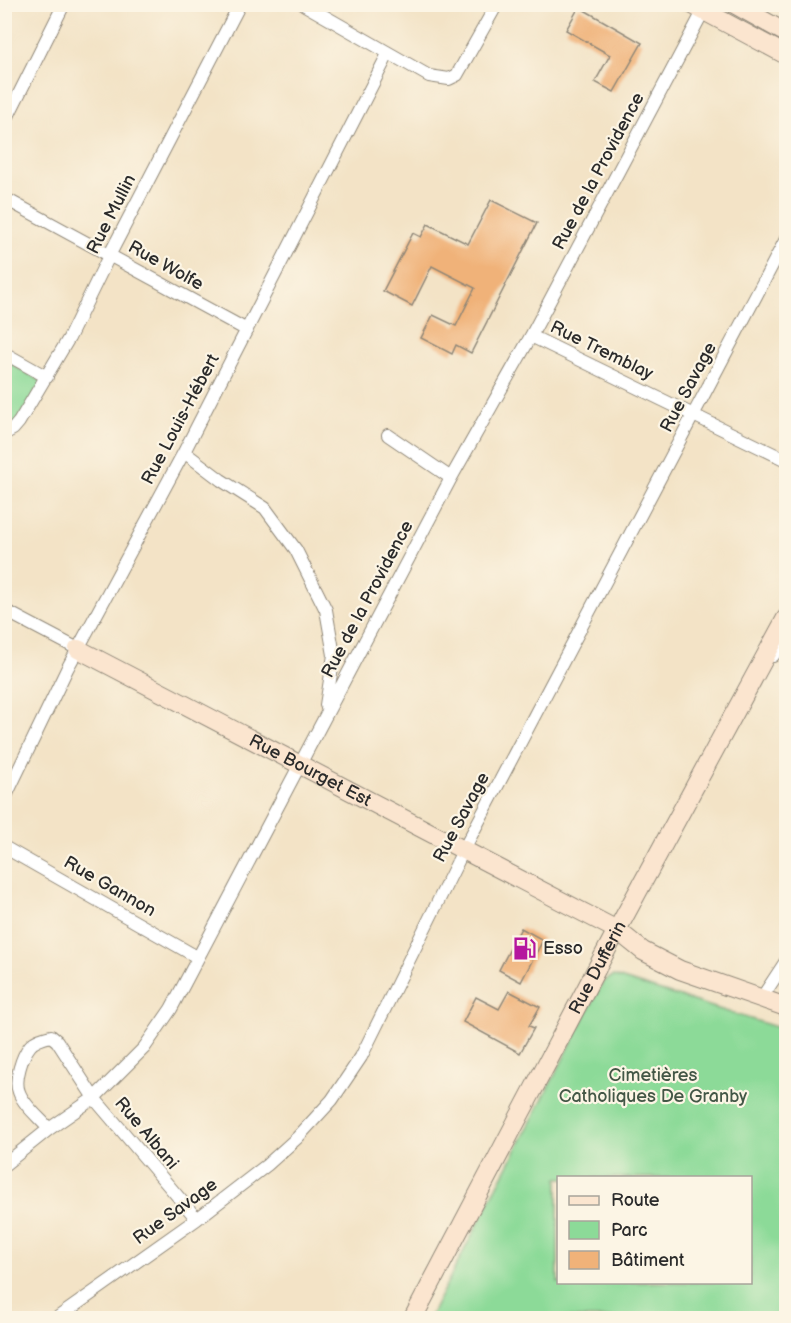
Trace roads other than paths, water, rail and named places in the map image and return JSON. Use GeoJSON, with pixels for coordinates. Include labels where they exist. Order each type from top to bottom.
{"type":"FeatureCollection","features":[{"type":"Feature","properties":{"kind":"street"},"geometry":{"type":"LineString","coordinates":[[4,124],[64,4]]}},
{"type":"Feature","properties":{"kind":"street","name":"Rue Mullin"},"geometry":{"type":"LineString","coordinates":[[4,434],[19,422],[69,338],[240,4]]}},
{"type":"Feature","properties":{"kind":"street"},"geometry":{"type":"LineString","coordinates":[[303,4],[429,76],[449,79],[458,75],[496,4]]}},
{"type":"Feature","properties":{"kind":"street"},"geometry":{"type":"LineString","coordinates":[[734,4],[786,33]]}},
{"type":"Feature","properties":{"kind":"street"},"geometry":{"type":"LineString","coordinates":[[701,7],[786,55]]}},
{"type":"Feature","properties":{"kind":"street","name":"Rue de la Providence"},"geometry":{"type":"LineString","coordinates":[[4,1165],[49,1129],[94,1098],[144,1048],[171,1009],[452,478],[531,336],[701,7]]}},
{"type":"Feature","properties":{"kind":"street","name":"Rue Louis-Hébert"},"geometry":{"type":"LineString","coordinates":[[4,800],[78,649],[184,452],[388,54]]}},
{"type":"Feature","properties":{"kind":"street","name":"Rue Wolfe"},"geometry":{"type":"LineString","coordinates":[[4,198],[247,330]]}},
{"type":"Feature","properties":{"kind":"street","name":"Rue Savage"},"geometry":{"type":"LineString","coordinates":[[57,1318],[197,1219],[267,1165],[297,1138],[332,1100],[361,1057],[463,851],[786,239]]}},
{"type":"Feature","properties":{"kind":"street","name":"Rue Tremblay"},"geometry":{"type":"LineString","coordinates":[[531,336],[786,460]]}},
{"type":"Feature","properties":{"kind":"street"},"geometry":{"type":"LineString","coordinates":[[4,353],[47,377]]}},
{"type":"Feature","properties":{"kind":"street"},"geometry":{"type":"LineString","coordinates":[[388,435],[452,478]]}},
{"type":"Feature","properties":{"kind":"street"},"geometry":{"type":"LineString","coordinates":[[184,452],[221,480],[265,508],[296,550],[326,610],[334,655],[325,716]]}},
{"type":"Feature","properties":{"kind":"street","name":"Rue Bourget Est"},"geometry":{"type":"LineString","coordinates":[[4,610],[617,930],[643,951],[680,970],[786,1007]]}},
{"type":"Feature","properties":{"kind":"street","name":"Rue Dufferin"},"geometry":{"type":"LineString","coordinates":[[413,1318],[617,930],[786,618]]}},
{"type":"Feature","properties":{"kind":"street"},"geometry":{"type":"LineString","coordinates":[[750,687],[786,638]]}},
{"type":"Feature","properties":{"kind":"street","name":"Rue Gannon"},"geometry":{"type":"LineString","coordinates":[[4,847],[197,957]]}},
{"type":"Feature","properties":{"kind":"street"},"geometry":{"type":"LineString","coordinates":[[761,999],[786,961]]}},
{"type":"Feature","properties":{"kind":"street","name":"Rue Albani"},"geometry":{"type":"LineString","coordinates":[[49,1129],[22,1098],[17,1084],[30,1046],[37,1040],[51,1036],[57,1041],[94,1098],[197,1219]]}},
{"type":"Feature","properties":{"kind":"place","name":"Esso"},"geometry":{"type":"Point","coordinates":[525,948]}},
{"type":"Feature","properties":{"kind":"park label","name":"Cimetières Catholiques De Granby"},"geometry":{"type":"Point","coordinates":[653,1085]}}]}
